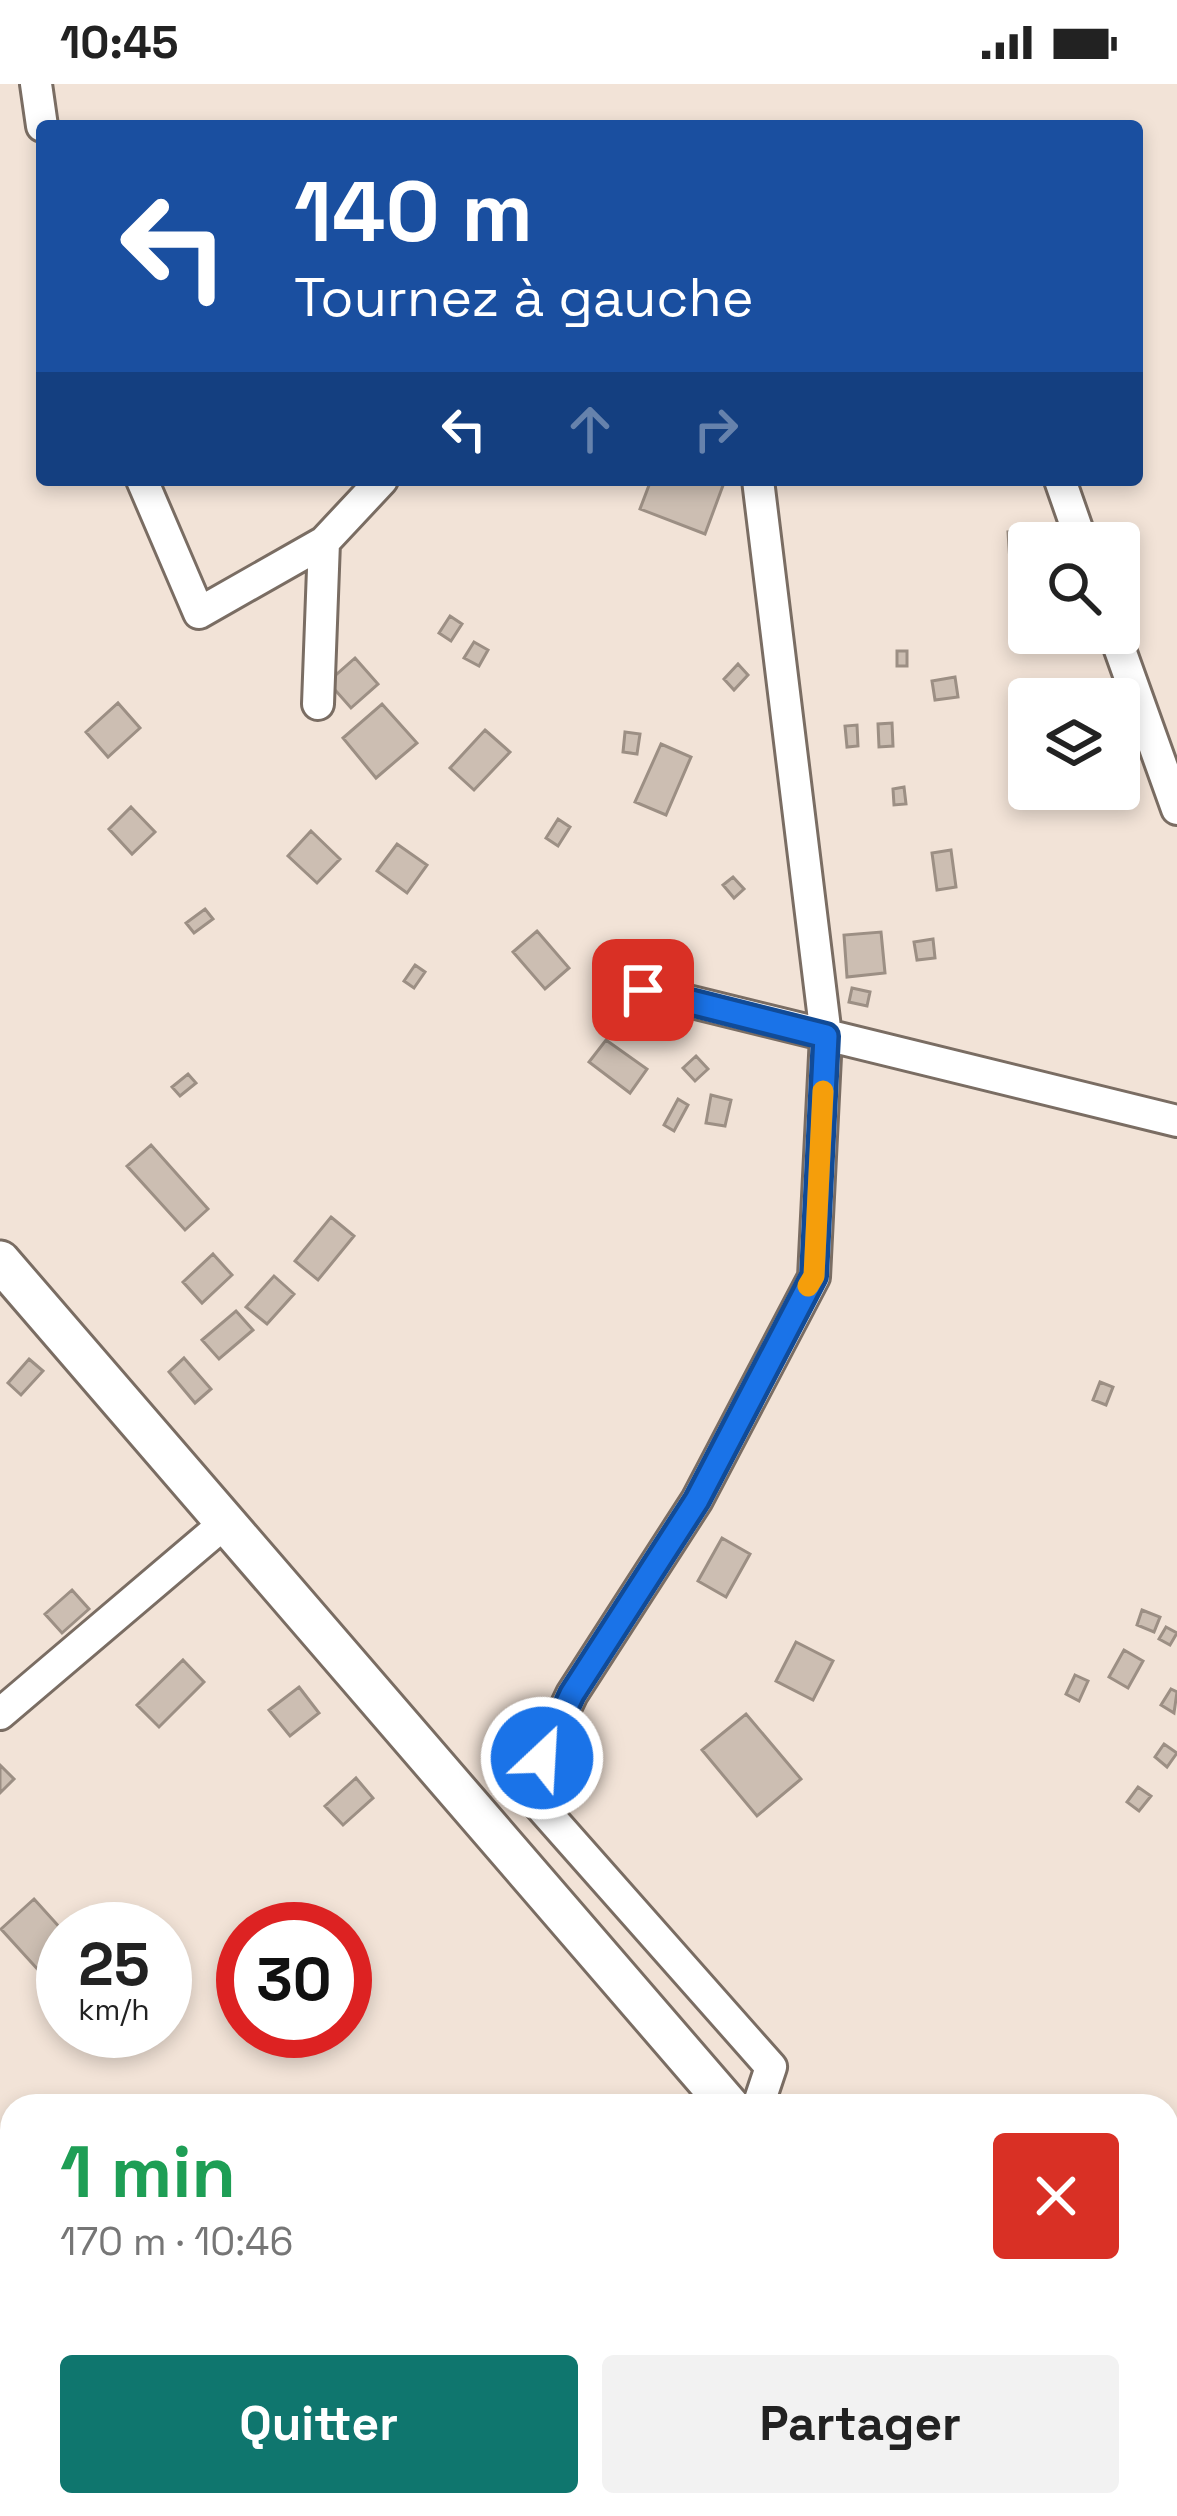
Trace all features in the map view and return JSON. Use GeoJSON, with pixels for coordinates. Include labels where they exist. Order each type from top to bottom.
{"type":"FeatureCollection","features":[{"type":"Feature","properties":{"kind":"street"},"geometry":{"type":"LineString","coordinates":[[36,84],[41,120]]}},
{"type":"Feature","properties":{"kind":"street"},"geometry":{"type":"LineString","coordinates":[[145,486],[199,613],[324,542],[376,486]]}},
{"type":"Feature","properties":{"kind":"street"},"geometry":{"type":"LineString","coordinates":[[759,486],[826,1036],[814,1276],[697,1500],[572,1694],[526,1790],[771,2067],[762,2094]]}},
{"type":"Feature","properties":{"kind":"street"},"geometry":{"type":"LineString","coordinates":[[1062,486],[1075,522]]}},
{"type":"Feature","properties":{"kind":"street"},"geometry":{"type":"LineString","coordinates":[[318,704],[324,542]]}},
{"type":"Feature","properties":{"kind":"street"},"geometry":{"type":"LineString","coordinates":[[1122,654],[1177,808]]}},
{"type":"Feature","properties":{"kind":"street"},"geometry":{"type":"LineString","coordinates":[[643,990],[1177,1121]]}},
{"type":"Feature","properties":{"kind":"street"},"geometry":{"type":"LineString","coordinates":[[0,1261],[719,2094]]}},
{"type":"Feature","properties":{"kind":"street"},"geometry":{"type":"LineString","coordinates":[[0,1714],[226,1522]]}},
{"type":"Feature","properties":{"kind":"building"},"geometry":{"type":"Polygon","coordinates":[[[649,486],[723,486],[705,534],[640,509],[649,486]]]}},
{"type":"Feature","properties":{"kind":"building"},"geometry":{"type":"Polygon","coordinates":[[[450,616],[462,624],[451,641],[439,633],[450,616]]]}},
{"type":"Feature","properties":{"kind":"building"},"geometry":{"type":"Polygon","coordinates":[[[474,642],[488,650],[479,666],[464,658],[474,642]]]}},
{"type":"Feature","properties":{"kind":"building"},"geometry":{"type":"Polygon","coordinates":[[[897,651],[907,651],[907,666],[897,666],[897,651]]]}},
{"type":"Feature","properties":{"kind":"building"},"geometry":{"type":"Polygon","coordinates":[[[355,658],[378,684],[351,708],[328,682],[355,658]]]}},
{"type":"Feature","properties":{"kind":"building"},"geometry":{"type":"Polygon","coordinates":[[[738,664],[748,675],[734,690],[724,679],[738,664]]]}},
{"type":"Feature","properties":{"kind":"building"},"geometry":{"type":"Polygon","coordinates":[[[955,677],[958,697],[935,700],[932,681],[955,677]]]}},
{"type":"Feature","properties":{"kind":"building"},"geometry":{"type":"Polygon","coordinates":[[[118,703],[140,728],[108,757],[86,732],[118,703]]]}},
{"type":"Feature","properties":{"kind":"building"},"geometry":{"type":"Polygon","coordinates":[[[382,704],[417,743],[376,778],[343,738],[382,704]]]}},
{"type":"Feature","properties":{"kind":"building"},"geometry":{"type":"Polygon","coordinates":[[[892,723],[893,746],[879,747],[878,724],[892,723]]]}},
{"type":"Feature","properties":{"kind":"building"},"geometry":{"type":"Polygon","coordinates":[[[857,725],[858,746],[847,747],[845,726],[857,725]]]}},
{"type":"Feature","properties":{"kind":"building"},"geometry":{"type":"Polygon","coordinates":[[[485,730],[510,752],[474,790],[450,768],[485,730]]]}},
{"type":"Feature","properties":{"kind":"building"},"geometry":{"type":"Polygon","coordinates":[[[625,732],[640,734],[637,754],[623,752],[625,732]]]}},
{"type":"Feature","properties":{"kind":"building"},"geometry":{"type":"Polygon","coordinates":[[[661,744],[691,757],[666,815],[635,802],[661,744]]]}},
{"type":"Feature","properties":{"kind":"building"},"geometry":{"type":"Polygon","coordinates":[[[904,787],[906,804],[894,805],[893,789],[904,787]]]}},
{"type":"Feature","properties":{"kind":"building"},"geometry":{"type":"Polygon","coordinates":[[[131,807],[155,832],[132,854],[109,829],[131,807]]]}},
{"type":"Feature","properties":{"kind":"building"},"geometry":{"type":"Polygon","coordinates":[[[558,819],[570,827],[558,846],[546,838],[558,819]]]}},
{"type":"Feature","properties":{"kind":"building"},"geometry":{"type":"Polygon","coordinates":[[[311,831],[340,859],[317,883],[288,856],[311,831]]]}},
{"type":"Feature","properties":{"kind":"building"},"geometry":{"type":"Polygon","coordinates":[[[397,844],[427,865],[407,893],[377,871],[397,844]]]}},
{"type":"Feature","properties":{"kind":"building"},"geometry":{"type":"Polygon","coordinates":[[[951,850],[956,887],[937,890],[932,853],[951,850]]]}},
{"type":"Feature","properties":{"kind":"building"},"geometry":{"type":"Polygon","coordinates":[[[733,877],[744,889],[734,898],[723,885],[733,877]]]}},
{"type":"Feature","properties":{"kind":"building"},"geometry":{"type":"Polygon","coordinates":[[[205,909],[213,919],[194,933],[186,923],[205,909]]]}},
{"type":"Feature","properties":{"kind":"building"},"geometry":{"type":"Polygon","coordinates":[[[537,931],[569,968],[545,989],[513,952],[537,931]]]}},
{"type":"Feature","properties":{"kind":"building"},"geometry":{"type":"Polygon","coordinates":[[[881,932],[885,973],[847,977],[844,935],[881,932]]]}},
{"type":"Feature","properties":{"kind":"building"},"geometry":{"type":"Polygon","coordinates":[[[933,939],[935,958],[917,960],[914,942],[933,939]]]}},
{"type":"Feature","properties":{"kind":"building"},"geometry":{"type":"Polygon","coordinates":[[[415,965],[425,972],[414,988],[404,981],[415,965]]]}},
{"type":"Feature","properties":{"kind":"building"},"geometry":{"type":"Polygon","coordinates":[[[852,988],[870,992],[867,1006],[849,1002],[852,988]]]}},
{"type":"Feature","properties":{"kind":"building"},"geometry":{"type":"Polygon","coordinates":[[[606,1040],[647,1069],[630,1093],[589,1062],[606,1040]]]}},
{"type":"Feature","properties":{"kind":"building"},"geometry":{"type":"Polygon","coordinates":[[[696,1056],[708,1069],[695,1081],[683,1068],[696,1056]]]}},
{"type":"Feature","properties":{"kind":"building"},"geometry":{"type":"Polygon","coordinates":[[[188,1074],[196,1083],[180,1096],[172,1087],[188,1074]]]}},
{"type":"Feature","properties":{"kind":"building"},"geometry":{"type":"Polygon","coordinates":[[[711,1095],[731,1100],[725,1126],[706,1123],[711,1095]]]}},
{"type":"Feature","properties":{"kind":"building"},"geometry":{"type":"Polygon","coordinates":[[[678,1099],[688,1105],[674,1131],[664,1125],[678,1099]]]}},
{"type":"Feature","properties":{"kind":"building"},"geometry":{"type":"Polygon","coordinates":[[[151,1145],[208,1209],[185,1230],[127,1166],[151,1145]]]}},
{"type":"Feature","properties":{"kind":"building"},"geometry":{"type":"Polygon","coordinates":[[[331,1217],[354,1236],[318,1280],[295,1261],[331,1217]]]}},
{"type":"Feature","properties":{"kind":"building"},"geometry":{"type":"Polygon","coordinates":[[[213,1254],[232,1275],[202,1303],[183,1282],[213,1254]]]}},
{"type":"Feature","properties":{"kind":"building"},"geometry":{"type":"Polygon","coordinates":[[[274,1276],[294,1294],[267,1324],[246,1307],[274,1276]]]}},
{"type":"Feature","properties":{"kind":"building"},"geometry":{"type":"Polygon","coordinates":[[[236,1311],[253,1330],[219,1359],[202,1340],[236,1311]]]}},
{"type":"Feature","properties":{"kind":"building"},"geometry":{"type":"Polygon","coordinates":[[[184,1358],[211,1389],[195,1403],[169,1372],[184,1358]]]}},
{"type":"Feature","properties":{"kind":"building"},"geometry":{"type":"Polygon","coordinates":[[[29,1359],[43,1371],[21,1395],[8,1383],[29,1359]]]}},
{"type":"Feature","properties":{"kind":"building"},"geometry":{"type":"Polygon","coordinates":[[[1100,1382],[1113,1387],[1106,1405],[1093,1400],[1100,1382]]]}},
{"type":"Feature","properties":{"kind":"building"},"geometry":{"type":"Polygon","coordinates":[[[722,1538],[750,1554],[726,1597],[698,1581],[722,1538]]]}},
{"type":"Feature","properties":{"kind":"building"},"geometry":{"type":"Polygon","coordinates":[[[72,1590],[89,1609],[62,1633],[45,1614],[72,1590]]]}},
{"type":"Feature","properties":{"kind":"building"},"geometry":{"type":"Polygon","coordinates":[[[1142,1610],[1160,1617],[1154,1632],[1137,1625],[1142,1610]]]}},
{"type":"Feature","properties":{"kind":"building"},"geometry":{"type":"Polygon","coordinates":[[[1166,1627],[1177,1633],[1170,1645],[1159,1639],[1166,1627]]]}},
{"type":"Feature","properties":{"kind":"building"},"geometry":{"type":"Polygon","coordinates":[[[796,1642],[833,1661],[813,1700],[776,1681],[796,1642]]]}},
{"type":"Feature","properties":{"kind":"building"},"geometry":{"type":"Polygon","coordinates":[[[1124,1650],[1143,1661],[1128,1688],[1109,1677],[1124,1650]]]}},
{"type":"Feature","properties":{"kind":"building"},"geometry":{"type":"Polygon","coordinates":[[[183,1660],[204,1682],[159,1727],[137,1705],[183,1660]]]}},
{"type":"Feature","properties":{"kind":"building"},"geometry":{"type":"Polygon","coordinates":[[[1075,1675],[1088,1681],[1079,1701],[1066,1694],[1075,1675]]]}},
{"type":"Feature","properties":{"kind":"building"},"geometry":{"type":"Polygon","coordinates":[[[299,1687],[319,1713],[290,1736],[269,1710],[299,1687]]]}},
{"type":"Feature","properties":{"kind":"building"},"geometry":{"type":"Polygon","coordinates":[[[1171,1689],[1177,1692],[1174,1713],[1161,1705],[1171,1689]]]}},
{"type":"Feature","properties":{"kind":"building"},"geometry":{"type":"Polygon","coordinates":[[[746,1714],[801,1779],[757,1816],[702,1750],[746,1714]]]}},
{"type":"Feature","properties":{"kind":"building"},"geometry":{"type":"Polygon","coordinates":[[[1164,1744],[1177,1753],[1167,1767],[1155,1757],[1164,1744]]]}},
{"type":"Feature","properties":{"kind":"building"},"geometry":{"type":"Polygon","coordinates":[[[0,1765],[14,1779],[0,1793],[0,1765]]]}},
{"type":"Feature","properties":{"kind":"building"},"geometry":{"type":"Polygon","coordinates":[[[356,1778],[373,1798],[343,1825],[325,1806],[356,1778]]]}},
{"type":"Feature","properties":{"kind":"building"},"geometry":{"type":"Polygon","coordinates":[[[1138,1787],[1151,1796],[1139,1811],[1127,1802],[1138,1787]]]}},
{"type":"Feature","properties":{"kind":"building"},"geometry":{"type":"Polygon","coordinates":[[[34,1899],[36,1968],[1,1929],[34,1899]]]}},
{"type":"Feature","properties":{"kind":"slow traffic"},"geometry":{"type":"LineString","coordinates":[[808,1286],[814,1276],[823,1091]]}},
{"type":"Feature","properties":{"kind":"route"},"geometry":{"type":"LineString","coordinates":[[542,1758],[572,1694],[697,1500],[814,1276],[826,1036],[643,990]]}}]}
